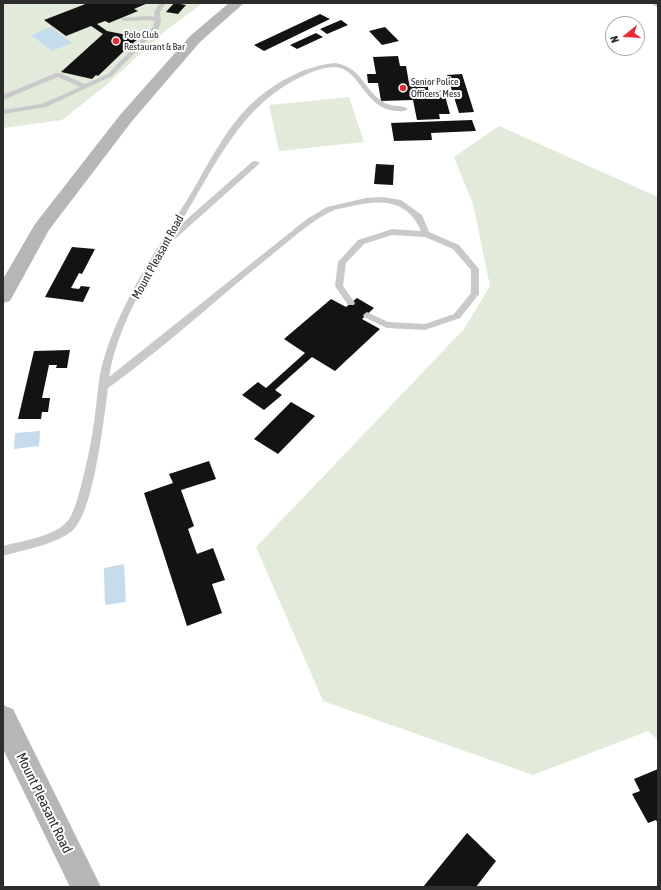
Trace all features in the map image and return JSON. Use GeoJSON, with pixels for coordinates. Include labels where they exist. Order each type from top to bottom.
{"type":"FeatureCollection","features":[{"type":"Feature","properties":{"kind":"street"},"geometry":{"type":"LineString","coordinates":[[3,296],[41,228],[126,118],[194,39],[237,3]]}},
{"type":"Feature","properties":{"kind":"street","name":"Mount Pleasant Road"},"geometry":{"type":"LineString","coordinates":[[3,719],[86,887]]}},
{"type":"Feature","properties":{"kind":"lane"},"geometry":{"type":"LineString","coordinates":[[3,112],[44,106],[86,87],[112,73],[156,28],[158,20],[157,12],[163,3]]}},
{"type":"Feature","properties":{"kind":"lane"},"geometry":{"type":"LineString","coordinates":[[654,3],[658,6]]}},
{"type":"Feature","properties":{"kind":"lane"},"geometry":{"type":"LineString","coordinates":[[124,19],[148,18],[158,20]]}},
{"type":"Feature","properties":{"kind":"lane","name":"Mount Pleasant Road"},"geometry":{"type":"LineString","coordinates":[[3,551],[54,536],[70,526],[78,510],[94,459],[106,370],[118,335],[142,283],[162,246],[220,150],[240,123],[261,99],[300,75],[334,65],[345,66],[351,70],[373,99],[390,108],[404,109]]}},
{"type":"Feature","properties":{"kind":"lane"},"geometry":{"type":"LineString","coordinates":[[12,111],[3,99],[58,74],[86,87]]}},
{"type":"Feature","properties":{"kind":"lane"},"geometry":{"type":"LineString","coordinates":[[162,246],[256,163]]}},
{"type":"Feature","properties":{"kind":"lane"},"geometry":{"type":"LineString","coordinates":[[104,386],[129,368],[231,283],[310,221],[330,209],[366,200],[383,199],[398,202],[419,217],[426,234]]}},
{"type":"Feature","properties":{"kind":"lane"},"geometry":{"type":"LineString","coordinates":[[351,303],[339,286],[342,262],[362,242],[392,232],[426,234],[456,247],[474,269],[476,294],[457,316],[425,327],[387,325],[367,315]]}},
{"type":"Feature","properties":{"kind":"green space"},"geometry":{"type":"Polygon","coordinates":[[[3,3],[203,3],[165,31],[104,87],[62,120],[3,128],[3,3]]]}},
{"type":"Feature","properties":{"kind":"green space"},"geometry":{"type":"Polygon","coordinates":[[[349,97],[364,142],[279,151],[269,105],[349,97]]]}},
{"type":"Feature","properties":{"kind":"green space"},"geometry":{"type":"Polygon","coordinates":[[[499,126],[658,197],[658,740],[648,731],[533,775],[323,701],[256,547],[464,329],[490,286],[473,204],[454,157],[499,126]]]}},
{"type":"Feature","properties":{"kind":"water"},"geometry":{"type":"Polygon","coordinates":[[[51,27],[72,43],[52,51],[31,35],[51,27]]]}},
{"type":"Feature","properties":{"kind":"water"},"geometry":{"type":"Polygon","coordinates":[[[40,431],[39,446],[14,449],[15,433],[40,431]]]}},
{"type":"Feature","properties":{"kind":"water"},"geometry":{"type":"Polygon","coordinates":[[[124,564],[126,602],[105,605],[104,568],[124,564]]]}},
{"type":"Feature","properties":{"kind":"building","name":"Polo Club Restaurant & Bar"},"geometry":{"type":"Polygon","coordinates":[[[88,3],[148,3],[134,9],[138,11],[109,23],[105,21],[97,24],[107,31],[138,39],[133,43],[136,43],[127,52],[124,51],[98,76],[96,75],[92,79],[61,72],[103,34],[91,26],[66,36],[44,20],[88,3]]]}},
{"type":"Feature","properties":{"kind":"building"},"geometry":{"type":"Polygon","coordinates":[[[174,3],[186,5],[178,14],[166,12],[174,3]]]}},
{"type":"Feature","properties":{"kind":"building"},"geometry":{"type":"Polygon","coordinates":[[[320,14],[330,19],[264,51],[254,45],[320,14]]]}},
{"type":"Feature","properties":{"kind":"building"},"geometry":{"type":"Polygon","coordinates":[[[341,20],[348,25],[327,34],[320,29],[341,20]]]}},
{"type":"Feature","properties":{"kind":"building"},"geometry":{"type":"Polygon","coordinates":[[[385,27],[399,41],[382,45],[369,31],[385,27]]]}},
{"type":"Feature","properties":{"kind":"building"},"geometry":{"type":"Polygon","coordinates":[[[316,33],[323,37],[297,49],[290,45],[316,33]]]}},
{"type":"Feature","properties":{"kind":"building","name":"Senior Police Officers' Mess"},"geometry":{"type":"Polygon","coordinates":[[[398,56],[400,66],[406,66],[409,83],[427,82],[429,93],[444,92],[450,114],[439,114],[440,119],[417,120],[413,100],[381,101],[378,83],[368,83],[367,74],[376,74],[373,57],[398,56]]]}},
{"type":"Feature","properties":{"kind":"building"},"geometry":{"type":"Polygon","coordinates":[[[462,74],[474,112],[459,113],[447,75],[462,74]]]}},
{"type":"Feature","properties":{"kind":"building"},"geometry":{"type":"Polygon","coordinates":[[[472,120],[476,131],[431,133],[432,140],[394,141],[391,123],[472,120]]]}},
{"type":"Feature","properties":{"kind":"building"},"geometry":{"type":"Polygon","coordinates":[[[376,164],[394,165],[393,185],[374,184],[376,164]]]}},
{"type":"Feature","properties":{"kind":"building"},"geometry":{"type":"Polygon","coordinates":[[[72,247],[95,249],[82,274],[79,273],[71,288],[79,289],[81,286],[90,287],[83,302],[45,297],[72,247]]]}},
{"type":"Feature","properties":{"kind":"building"},"geometry":{"type":"Polygon","coordinates":[[[357,298],[374,308],[362,319],[380,329],[335,371],[312,357],[275,390],[282,395],[264,410],[242,395],[258,382],[266,388],[305,353],[284,339],[331,299],[346,307],[357,298]]]}},
{"type":"Feature","properties":{"kind":"building"},"geometry":{"type":"Polygon","coordinates":[[[70,350],[67,368],[56,368],[57,365],[49,365],[42,398],[50,398],[48,412],[42,412],[41,419],[18,419],[34,351],[70,350]]]}},
{"type":"Feature","properties":{"kind":"building"},"geometry":{"type":"Polygon","coordinates":[[[291,402],[315,416],[278,454],[254,439],[291,402]]]}},
{"type":"Feature","properties":{"kind":"building"},"geometry":{"type":"Polygon","coordinates":[[[209,461],[216,479],[181,490],[194,526],[188,529],[197,554],[213,548],[225,580],[212,584],[222,613],[187,626],[144,493],[173,483],[169,474],[209,461]]]}},
{"type":"Feature","properties":{"kind":"building"},"geometry":{"type":"Polygon","coordinates":[[[658,769],[658,824],[656,820],[648,823],[632,794],[640,791],[634,779],[658,769]]]}},
{"type":"Feature","properties":{"kind":"building"},"geometry":{"type":"Polygon","coordinates":[[[467,833],[496,861],[476,887],[423,887],[467,833]]]}},
{"type":"Feature","properties":{"kind":"place","name":"Polo Club Restaurant & Bar"},"geometry":{"type":"Point","coordinates":[116,41]}},
{"type":"Feature","properties":{"kind":"place","name":"Senior Police Officers' Mess"},"geometry":{"type":"Point","coordinates":[403,88]}}]}
